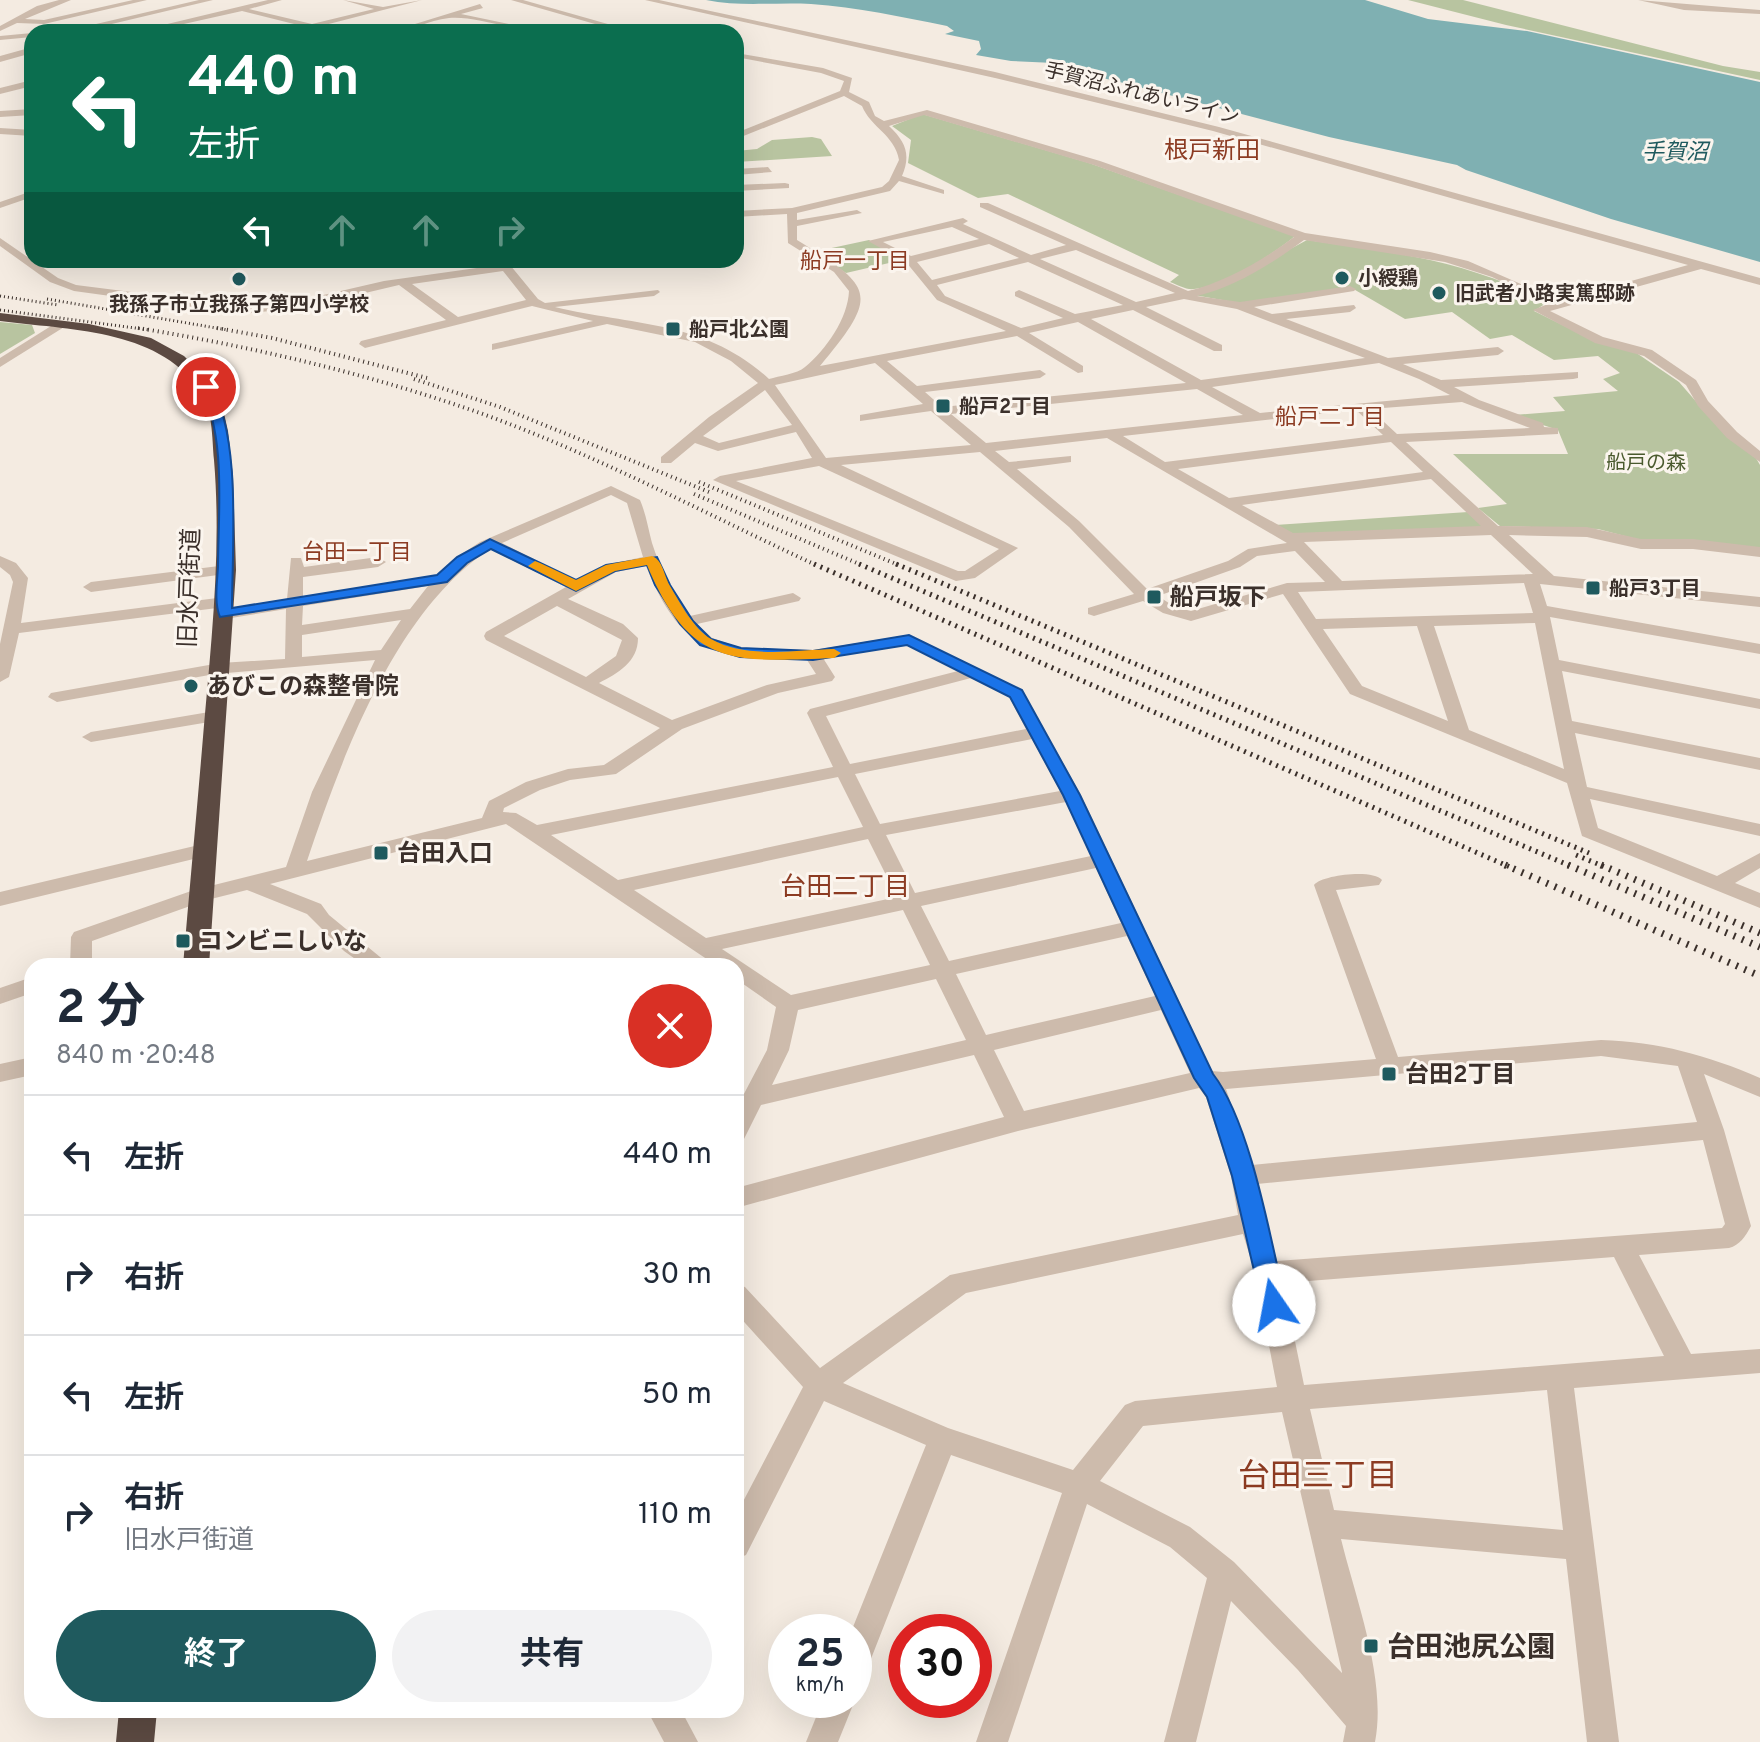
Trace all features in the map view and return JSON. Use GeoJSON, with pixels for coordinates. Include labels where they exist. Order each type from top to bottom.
{"type":"FeatureCollection","features":[{"type":"Feature","properties":{"kind":"highway","name":"旧水戸街道"},"geometry":{"type":"LineString","coordinates":[[0,317],[63,324],[146,341],[179,359],[206,387],[213,400],[220,431],[224,477],[227,570],[197,958]]}},
{"type":"Feature","properties":{"kind":"highway"},"geometry":{"type":"LineString","coordinates":[[135,1742],[137,1718]]}},
{"type":"Feature","properties":{"kind":"street"},"geometry":{"type":"LineString","coordinates":[[32,0],[46,6]]}},
{"type":"Feature","properties":{"kind":"street"},"geometry":{"type":"LineString","coordinates":[[1,26],[14,18],[67,0]]}},
{"type":"Feature","properties":{"kind":"street"},"geometry":{"type":"LineString","coordinates":[[84,0],[173,24],[278,0]]}},
{"type":"Feature","properties":{"kind":"street"},"geometry":{"type":"LineString","coordinates":[[14,18],[44,22],[143,0]]}},
{"type":"Feature","properties":{"kind":"street"},"geometry":{"type":"LineString","coordinates":[[104,24],[207,0],[298,24]]}},
{"type":"Feature","properties":{"kind":"street"},"geometry":{"type":"LineString","coordinates":[[347,0],[384,9]]}},
{"type":"Feature","properties":{"kind":"street"},"geometry":{"type":"LineString","coordinates":[[322,24],[418,0]]}},
{"type":"Feature","properties":{"kind":"street"},"geometry":{"type":"LineString","coordinates":[[515,0],[603,24]]}},
{"type":"Feature","properties":{"kind":"street","name":"手賀沼ふれあいライン"},"geometry":{"type":"LineString","coordinates":[[649,0],[995,75],[1216,129],[1760,282]]}},
{"type":"Feature","properties":{"kind":"street"},"geometry":{"type":"LineString","coordinates":[[1642,0],[1693,9],[1760,12]]}},
{"type":"Feature","properties":{"kind":"street"},"geometry":{"type":"LineString","coordinates":[[421,24],[482,7]]}},
{"type":"Feature","properties":{"kind":"street"},"geometry":{"type":"LineString","coordinates":[[452,15],[502,24]]}},
{"type":"Feature","properties":{"kind":"street"},"geometry":{"type":"LineString","coordinates":[[486,24],[514,15]]}},
{"type":"Feature","properties":{"kind":"street"},"geometry":{"type":"LineString","coordinates":[[198,18],[218,24]]}},
{"type":"Feature","properties":{"kind":"street"},"geometry":{"type":"LineString","coordinates":[[0,38],[24,36]]}},
{"type":"Feature","properties":{"kind":"street"},"geometry":{"type":"LineString","coordinates":[[0,59],[24,52]]}},
{"type":"Feature","properties":{"kind":"street"},"geometry":{"type":"LineString","coordinates":[[744,57],[848,77],[844,93]]}},
{"type":"Feature","properties":{"kind":"street"},"geometry":{"type":"LineString","coordinates":[[0,91],[24,85]]}},
{"type":"Feature","properties":{"kind":"street"},"geometry":{"type":"LineString","coordinates":[[744,133],[844,93],[864,102],[871,117],[885,124],[903,151],[904,160],[891,185],[879,192],[792,211],[744,214]]}},
{"type":"Feature","properties":{"kind":"street"},"geometry":{"type":"LineString","coordinates":[[0,114],[24,112]]}},
{"type":"Feature","properties":{"kind":"street"},"geometry":{"type":"LineString","coordinates":[[885,124],[924,112],[1097,163],[1302,236],[1367,249],[1440,257],[1516,282],[1557,304]]}},
{"type":"Feature","properties":{"kind":"street"},"geometry":{"type":"LineString","coordinates":[[0,131],[24,132]]}},
{"type":"Feature","properties":{"kind":"street"},"geometry":{"type":"LineString","coordinates":[[744,172],[768,170]]}},
{"type":"Feature","properties":{"kind":"street"},"geometry":{"type":"LineString","coordinates":[[896,177],[940,192]]}},
{"type":"Feature","properties":{"kind":"street"},"geometry":{"type":"LineString","coordinates":[[744,188],[785,186]]}},
{"type":"Feature","properties":{"kind":"street"},"geometry":{"type":"LineString","coordinates":[[0,205],[24,197]]}},
{"type":"Feature","properties":{"kind":"street"},"geometry":{"type":"LineString","coordinates":[[984,205],[1182,295],[1240,306],[1383,360],[1500,414],[1553,431],[1392,438],[1163,467]]}},
{"type":"Feature","properties":{"kind":"street"},"geometry":{"type":"LineString","coordinates":[[792,211],[792,241],[846,277],[854,288],[853,313],[808,372]]}},
{"type":"Feature","properties":{"kind":"street"},"geometry":{"type":"LineString","coordinates":[[791,224],[857,213]]}},
{"type":"Feature","properties":{"kind":"street"},"geometry":{"type":"LineString","coordinates":[[1001,213],[873,241],[910,260],[941,298],[1016,330],[1078,369]]}},
{"type":"Feature","properties":{"kind":"street"},"geometry":{"type":"LineString","coordinates":[[952,223],[1135,306],[1218,348]]}},
{"type":"Feature","properties":{"kind":"street"},"geometry":{"type":"LineString","coordinates":[[666,460],[765,384],[808,372],[990,338],[1211,289],[1274,257],[1302,236]]}},
{"type":"Feature","properties":{"kind":"street"},"geometry":{"type":"LineString","coordinates":[[910,260],[990,240]]}},
{"type":"Feature","properties":{"kind":"street"},"geometry":{"type":"LineString","coordinates":[[929,284],[1077,246]]}},
{"type":"Feature","properties":{"kind":"street"},"geometry":{"type":"LineString","coordinates":[[1698,266],[1539,310],[1599,340],[1648,353],[1691,383],[1703,403],[1732,435],[1760,458]]}},
{"type":"Feature","properties":{"kind":"street"},"geometry":{"type":"LineString","coordinates":[[40,268],[54,280],[74,288],[242,310],[306,303],[480,268]]}},
{"type":"Feature","properties":{"kind":"street"},"geometry":{"type":"LineString","coordinates":[[505,268],[535,304],[717,347],[740,361],[788,407],[821,462],[1010,548],[969,575],[956,576],[720,480],[821,462],[1359,406],[1464,398]]}},
{"type":"Feature","properties":{"kind":"street"},"geometry":{"type":"LineString","coordinates":[[402,282],[455,321]]}},
{"type":"Feature","properties":{"kind":"street"},"geometry":{"type":"LineString","coordinates":[[1240,306],[1350,289]]}},
{"type":"Feature","properties":{"kind":"street"},"geometry":{"type":"LineString","coordinates":[[365,344],[535,304],[654,292]]}},
{"type":"Feature","properties":{"kind":"street"},"geometry":{"type":"LineString","coordinates":[[1019,294],[1076,318],[1259,418]]}},
{"type":"Feature","properties":{"kind":"street"},"geometry":{"type":"LineString","coordinates":[[1270,318],[1350,308]]}},
{"type":"Feature","properties":{"kind":"street"},"geometry":{"type":"LineString","coordinates":[[496,347],[609,321]]}},
{"type":"Feature","properties":{"kind":"street"},"geometry":{"type":"LineString","coordinates":[[0,363],[63,324]]}},
{"type":"Feature","properties":{"kind":"street"},"geometry":{"type":"LineString","coordinates":[[865,418],[1200,384],[1383,360],[1498,351]]}},
{"type":"Feature","properties":{"kind":"street"},"geometry":{"type":"LineString","coordinates":[[877,359],[1074,524],[1144,595],[1169,610],[1191,616],[1287,588],[1530,578],[1760,602]]}},
{"type":"Feature","properties":{"kind":"street"},"geometry":{"type":"LineString","coordinates":[[913,390],[1040,374]]}},
{"type":"Feature","properties":{"kind":"street"},"geometry":{"type":"LineString","coordinates":[[1439,384],[1573,375]]}},
{"type":"Feature","properties":{"kind":"street"},"geometry":{"type":"LineString","coordinates":[[1359,406],[1549,580]]}},
{"type":"Feature","properties":{"kind":"street"},"geometry":{"type":"LineString","coordinates":[[693,437],[718,447],[800,427]]}},
{"type":"Feature","properties":{"kind":"street"},"geometry":{"type":"LineString","coordinates":[[1110,434],[1296,542],[1338,586]]}},
{"type":"Feature","properties":{"kind":"street"},"geometry":{"type":"LineString","coordinates":[[1003,467],[1066,459]]}},
{"type":"Feature","properties":{"kind":"street"},"geometry":{"type":"LineString","coordinates":[[1230,502],[1432,475]]}},
{"type":"Feature","properties":{"kind":"street"},"geometry":{"type":"LineString","coordinates":[[294,871],[321,792],[388,654],[442,579],[462,560],[490,543],[611,490],[633,500],[662,585],[686,622],[706,642],[740,653],[813,655],[909,640],[1016,694],[1072,795],[1204,1078],[1217,1094],[1243,1176],[1252,1222],[1268,1273],[1293,1398],[1358,1672],[1361,1731]]}},
{"type":"Feature","properties":{"kind":"street"},"geometry":{"type":"LineString","coordinates":[[1094,611],[1234,564],[1253,552],[1296,542],[1493,530],[1587,532],[1641,544],[1693,544],[1760,552]]}},
{"type":"Feature","properties":{"kind":"street"},"geometry":{"type":"LineString","coordinates":[[490,543],[576,586]]}},
{"type":"Feature","properties":{"kind":"street"},"geometry":{"type":"LineString","coordinates":[[652,560],[611,568],[492,636],[672,727]]}},
{"type":"Feature","properties":{"kind":"street"},"geometry":{"type":"LineString","coordinates":[[0,561],[9,564],[20,575],[21,582],[0,677]]}},
{"type":"Feature","properties":{"kind":"street"},"geometry":{"type":"LineString","coordinates":[[293,662],[296,567],[378,562]]}},
{"type":"Feature","properties":{"kind":"street"},"geometry":{"type":"LineString","coordinates":[[91,587],[227,570]]}},
{"type":"Feature","properties":{"kind":"street"},"geometry":{"type":"LineString","coordinates":[[0,577],[21,582]]}},
{"type":"Feature","properties":{"kind":"street"},"geometry":{"type":"LineString","coordinates":[[1530,578],[1589,832],[1760,901]]}},
{"type":"Feature","properties":{"kind":"street"},"geometry":{"type":"LineString","coordinates":[[12,629],[295,602],[442,579]]}},
{"type":"Feature","properties":{"kind":"street"},"geometry":{"type":"LineString","coordinates":[[1287,588],[1356,690],[1578,786],[1760,830]]}},
{"type":"Feature","properties":{"kind":"street"},"geometry":{"type":"LineString","coordinates":[[686,622],[793,598]]}},
{"type":"Feature","properties":{"kind":"street"},"geometry":{"type":"LineString","coordinates":[[555,599],[617,628],[630,638],[631,648],[626,657],[587,683]]}},
{"type":"Feature","properties":{"kind":"street"},"geometry":{"type":"LineString","coordinates":[[294,631],[415,613]]}},
{"type":"Feature","properties":{"kind":"street"},"geometry":{"type":"LineString","coordinates":[[1311,624],[1540,614],[1760,649]]}},
{"type":"Feature","properties":{"kind":"street"},"geometry":{"type":"LineString","coordinates":[[1424,621],[1461,733]]}},
{"type":"Feature","properties":{"kind":"street"},"geometry":{"type":"LineString","coordinates":[[57,697],[220,669],[388,654]]}},
{"type":"Feature","properties":{"kind":"street"},"geometry":{"type":"LineString","coordinates":[[490,822],[496,805],[533,786],[556,778],[609,770],[672,727],[773,689],[826,677],[813,655]]}},
{"type":"Feature","properties":{"kind":"street"},"geometry":{"type":"LineString","coordinates":[[1551,664],[1760,704]]}},
{"type":"Feature","properties":{"kind":"street"},"geometry":{"type":"LineString","coordinates":[[975,672],[816,713],[1018,1122]]}},
{"type":"Feature","properties":{"kind":"street"},"geometry":{"type":"LineString","coordinates":[[91,737],[215,716]]}},
{"type":"Feature","properties":{"kind":"street"},"geometry":{"type":"LineString","coordinates":[[1564,725],[1760,764]]}},
{"type":"Feature","properties":{"kind":"street"},"geometry":{"type":"LineString","coordinates":[[534,832],[1038,732]]}},
{"type":"Feature","properties":{"kind":"street"},"geometry":{"type":"LineString","coordinates":[[615,887],[875,831],[1072,795]]}},
{"type":"Feature","properties":{"kind":"street"},"geometry":{"type":"LineString","coordinates":[[81,958],[81,937],[201,895],[509,817],[720,958]]}},
{"type":"Feature","properties":{"kind":"street"},"geometry":{"type":"LineString","coordinates":[[0,899],[203,850]]}},
{"type":"Feature","properties":{"kind":"street"},"geometry":{"type":"LineString","coordinates":[[1718,884],[1760,859]]}},
{"type":"Feature","properties":{"kind":"street"},"geometry":{"type":"LineString","coordinates":[[702,946],[1102,860]]}},
{"type":"Feature","properties":{"kind":"street"},"geometry":{"type":"LineString","coordinates":[[1372,880],[1324,885],[1389,1064]]}},
{"type":"Feature","properties":{"kind":"street"},"geometry":{"type":"LineString","coordinates":[[249,883],[314,909],[322,920],[368,958]]}},
{"type":"Feature","properties":{"kind":"street"},"geometry":{"type":"LineString","coordinates":[[744,974],[788,1004],[1134,927]]}},
{"type":"Feature","properties":{"kind":"street"},"geometry":{"type":"LineString","coordinates":[[0,996],[24,988]]}},
{"type":"Feature","properties":{"kind":"street"},"geometry":{"type":"LineString","coordinates":[[754,1098],[1168,1001]]}},
{"type":"Feature","properties":{"kind":"street"},"geometry":{"type":"LineString","coordinates":[[744,1117],[778,1050],[788,1004]]}},
{"type":"Feature","properties":{"kind":"street"},"geometry":{"type":"LineString","coordinates":[[744,1196],[1018,1122],[1204,1078],[1223,1081],[1389,1064],[1601,1048],[1648,1049],[1687,1058],[1718,1068],[1760,1088]]}},
{"type":"Feature","properties":{"kind":"street"},"geometry":{"type":"LineString","coordinates":[[1268,1273],[1729,1238],[1738,1226],[1712,1130],[1687,1058]]}},
{"type":"Feature","properties":{"kind":"street"},"geometry":{"type":"LineString","coordinates":[[0,1073],[24,1068]]}},
{"type":"Feature","properties":{"kind":"street"},"geometry":{"type":"LineString","coordinates":[[1243,1176],[1712,1130]]}},
{"type":"Feature","properties":{"kind":"street"},"geometry":{"type":"LineString","coordinates":[[744,1517],[818,1385],[959,1283],[1252,1222]]}},
{"type":"Feature","properties":{"kind":"street"},"geometry":{"type":"LineString","coordinates":[[1621,1245],[1683,1366]]}},
{"type":"Feature","properties":{"kind":"street"},"geometry":{"type":"LineString","coordinates":[[744,1304],[818,1385],[943,1439],[1079,1485],[1180,1537],[1223,1572],[1309,1659],[1361,1731]]}},
{"type":"Feature","properties":{"kind":"street"},"geometry":{"type":"LineString","coordinates":[[992,1742],[1079,1485],[1135,1414],[1293,1398],[1760,1361]]}},
{"type":"Feature","properties":{"kind":"street"},"geometry":{"type":"LineString","coordinates":[[1559,1377],[1603,1742]]}},
{"type":"Feature","properties":{"kind":"street"},"geometry":{"type":"LineString","coordinates":[[872,1618],[943,1439]]}},
{"type":"Feature","properties":{"kind":"street"},"geometry":{"type":"LineString","coordinates":[[1323,1523],[1579,1546]]}},
{"type":"Feature","properties":{"kind":"street"},"geometry":{"type":"LineString","coordinates":[[1180,1742],[1223,1572]]}},
{"type":"Feature","properties":{"kind":"street"},"geometry":{"type":"LineString","coordinates":[[668,1718],[682,1742]]}},
{"type":"Feature","properties":{"kind":"street"},"geometry":{"type":"LineString","coordinates":[[822,1742],[832,1718]]}},
{"type":"Feature","properties":{"kind":"green space"},"geometry":{"type":"Polygon","coordinates":[[[1408,0],[1463,0],[1723,66],[1760,72],[1760,80],[1506,25],[1408,0]]]}},
{"type":"Feature","properties":{"kind":"green space"},"geometry":{"type":"Polygon","coordinates":[[[922,114],[1089,163],[1295,236],[1233,276],[1206,287],[1185,288],[1170,282],[1179,275],[1008,194],[978,198],[908,163],[911,140],[892,126],[922,114]]]}},
{"type":"Feature","properties":{"kind":"green space"},"geometry":{"type":"Polygon","coordinates":[[[821,139],[832,156],[744,162],[744,150],[757,149],[772,140],[821,139]]]}},
{"type":"Feature","properties":{"kind":"green space"},"geometry":{"type":"Polygon","coordinates":[[[869,240],[902,260],[846,273],[813,252],[869,240]]]}},
{"type":"Feature","properties":{"kind":"green space","name":"船戸の森"},"geometry":{"type":"Polygon","coordinates":[[[1307,240],[1401,254],[1488,276],[1548,302],[1534,311],[1599,343],[1635,352],[1679,382],[1727,437],[1753,453],[1760,465],[1760,549],[1640,540],[1598,529],[1500,526],[1478,508],[1507,504],[1453,454],[1568,454],[1558,430],[1513,415],[1565,411],[1553,397],[1618,391],[1603,379],[1620,373],[1598,356],[1554,360],[1512,335],[1490,339],[1452,312],[1405,319],[1350,287],[1239,303],[1194,295],[1214,290],[1307,240]]]}},
{"type":"Feature","properties":{"kind":"green space"},"geometry":{"type":"Polygon","coordinates":[[[0,322],[32,325],[35,333],[0,354],[0,322]]]}},
{"type":"Feature","properties":{"kind":"green space"},"geometry":{"type":"Polygon","coordinates":[[[1468,512],[1486,528],[1292,536],[1275,525],[1468,512]]]}},
{"type":"Feature","properties":{"kind":"water","name":"手賀沼"},"geometry":{"type":"Polygon","coordinates":[[[706,0],[1365,0],[1428,19],[1527,31],[1760,82],[1760,262],[1611,219],[1457,165],[1329,137],[1112,80],[1059,70],[1054,63],[976,55],[981,49],[979,41],[945,34],[954,31],[947,26],[828,5],[706,0]]]}},
{"type":"Feature","properties":{"kind":"railway"},"geometry":{"type":"LineString","coordinates":[[0,296],[58,305]]}},
{"type":"Feature","properties":{"kind":"railway"},"geometry":{"type":"LineString","coordinates":[[47,299],[228,330]]}},
{"type":"Feature","properties":{"kind":"railway"},"geometry":{"type":"LineString","coordinates":[[0,310],[146,329]]}},
{"type":"Feature","properties":{"kind":"railway"},"geometry":{"type":"LineString","coordinates":[[138,328],[146,329]]}},
{"type":"Feature","properties":{"kind":"railway"},"geometry":{"type":"LineString","coordinates":[[217,328],[228,330]]}},
{"type":"Feature","properties":{"kind":"railway"},"geometry":{"type":"LineString","coordinates":[[146,329],[150,330]]}},
{"type":"Feature","properties":{"kind":"railway"},"geometry":{"type":"LineString","coordinates":[[146,329],[311,363],[480,413],[609,466],[818,566]]}},
{"type":"Feature","properties":{"kind":"railway"},"geometry":{"type":"LineString","coordinates":[[228,330],[272,338],[427,378]]}},
{"type":"Feature","properties":{"kind":"railway"},"geometry":{"type":"LineString","coordinates":[[414,379],[500,407],[709,492]]}},
{"type":"Feature","properties":{"kind":"railway"},"geometry":{"type":"LineString","coordinates":[[699,482],[901,566]]}},
{"type":"Feature","properties":{"kind":"railway"},"geometry":{"type":"LineString","coordinates":[[694,494],[864,566]]}},
{"type":"Feature","properties":{"kind":"railway"},"geometry":{"type":"LineString","coordinates":[[814,564],[1510,867]]}},
{"type":"Feature","properties":{"kind":"railway"},"geometry":{"type":"LineString","coordinates":[[859,564],[1573,867]]}},
{"type":"Feature","properties":{"kind":"railway"},"geometry":{"type":"LineString","coordinates":[[896,564],[1589,853]]}},
{"type":"Feature","properties":{"kind":"railway"},"geometry":{"type":"LineString","coordinates":[[1576,855],[1605,867]]}},
{"type":"Feature","properties":{"kind":"railway"},"geometry":{"type":"LineString","coordinates":[[1505,865],[1760,976]]}},
{"type":"Feature","properties":{"kind":"railway"},"geometry":{"type":"LineString","coordinates":[[1568,865],[1760,947]]}},
{"type":"Feature","properties":{"kind":"railway"},"geometry":{"type":"LineString","coordinates":[[1601,865],[1760,933]]}},
{"type":"Feature","properties":{"kind":"slow traffic"},"geometry":{"type":"LineString","coordinates":[[535,566],[576,586],[611,568],[652,560],[662,585],[687,624],[706,642],[740,653],[771,656],[834,653]]}},
{"type":"Feature","properties":{"kind":"place","name":"小綬鶏"},"geometry":{"type":"Point","coordinates":[1342,278]}},
{"type":"Feature","properties":{"kind":"place","name":"我孫子市立我孫子第四小学校"},"geometry":{"type":"Point","coordinates":[239,279]}},
{"type":"Feature","properties":{"kind":"place","name":"旧武者小路実篤邸跡"},"geometry":{"type":"Point","coordinates":[1439,293]}},
{"type":"Feature","properties":{"kind":"place","name":"船戸北公園"},"geometry":{"type":"Point","coordinates":[673,329]}},
{"type":"Feature","properties":{"kind":"place","name":"船戸2丁目"},"geometry":{"type":"Point","coordinates":[943,406]}},
{"type":"Feature","properties":{"kind":"place","name":"船戸3丁目"},"geometry":{"type":"Point","coordinates":[1593,588]}},
{"type":"Feature","properties":{"kind":"place","name":"船戸坂下"},"geometry":{"type":"Point","coordinates":[1154,597]}},
{"type":"Feature","properties":{"kind":"place","name":"あびこの森整骨院"},"geometry":{"type":"Point","coordinates":[191,686]}},
{"type":"Feature","properties":{"kind":"place","name":"台田入口"},"geometry":{"type":"Point","coordinates":[381,853]}},
{"type":"Feature","properties":{"kind":"place","name":"コンビニしいな"},"geometry":{"type":"Point","coordinates":[183,941]}},
{"type":"Feature","properties":{"kind":"place","name":"台田2丁目"},"geometry":{"type":"Point","coordinates":[1389,1074]}},
{"type":"Feature","properties":{"kind":"place","name":"台田池尻公園"},"geometry":{"type":"Point","coordinates":[1371,1646]}},
{"type":"Feature","properties":{"kind":"district","name":"根戸新田"},"geometry":{"type":"Point","coordinates":[1212,150]}},
{"type":"Feature","properties":{"kind":"district","name":"船戸一丁目"},"geometry":{"type":"Point","coordinates":[855,260]}},
{"type":"Feature","properties":{"kind":"district","name":"船戸二丁目"},"geometry":{"type":"Point","coordinates":[1330,416]}},
{"type":"Feature","properties":{"kind":"district","name":"台田一丁目"},"geometry":{"type":"Point","coordinates":[357,551]}},
{"type":"Feature","properties":{"kind":"district","name":"台田二丁目"},"geometry":{"type":"Point","coordinates":[845,886]}},
{"type":"Feature","properties":{"kind":"district","name":"台田三丁目"},"geometry":{"type":"Point","coordinates":[1318,1475]}},
{"type":"Feature","properties":{"kind":"route"},"geometry":{"type":"LineString","coordinates":[[206,387],[213,400],[220,431],[224,477],[225,614],[442,579],[462,560],[490,543],[576,586],[611,568],[652,560],[662,585],[687,624],[706,642],[740,653],[813,655],[909,640],[1016,694],[1072,795],[1204,1078],[1217,1094],[1243,1176],[1274,1305]]}}]}
